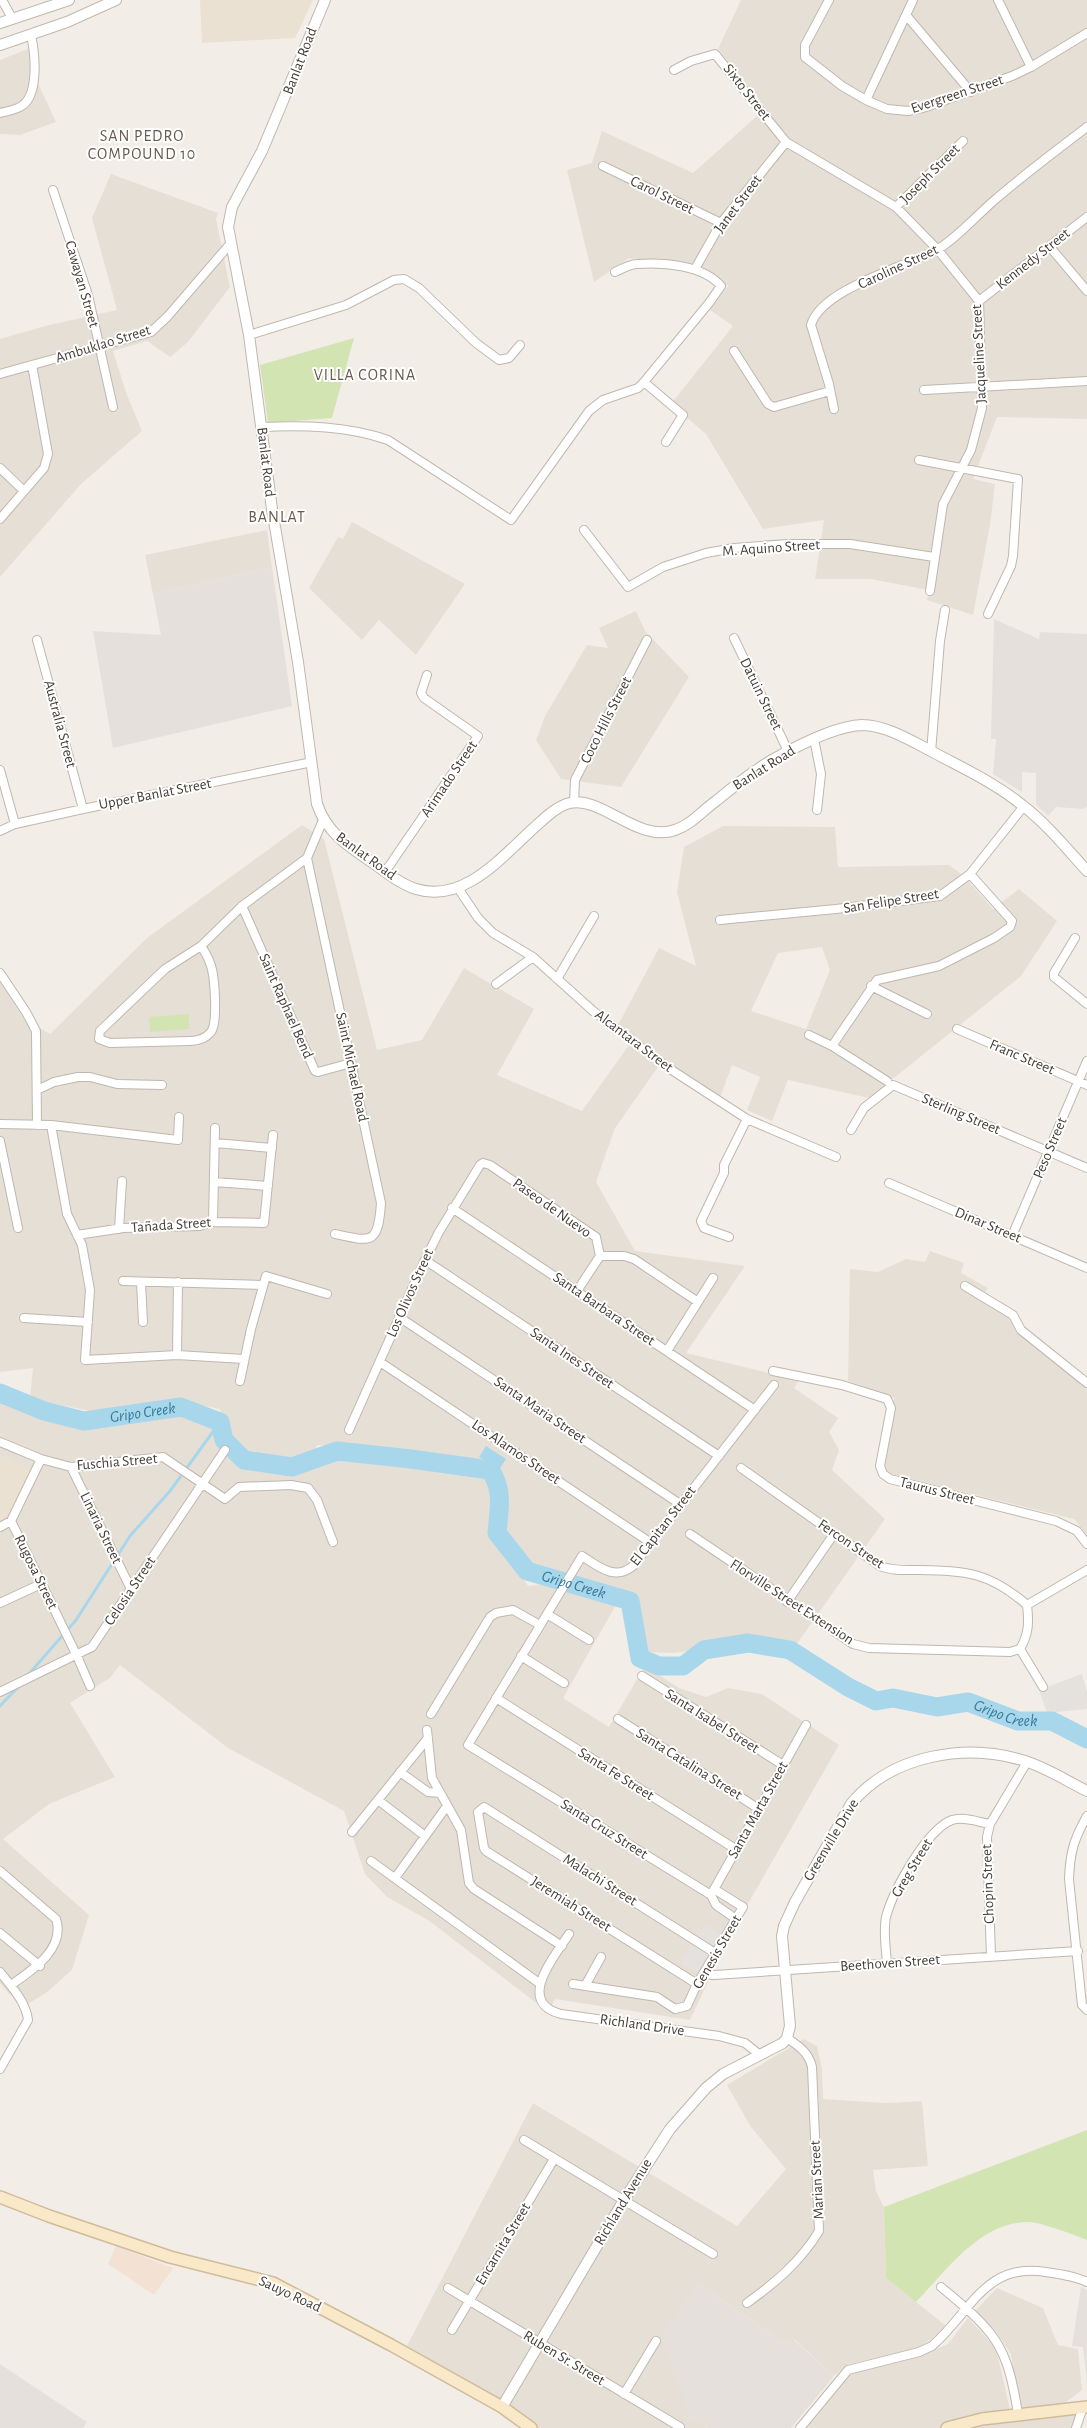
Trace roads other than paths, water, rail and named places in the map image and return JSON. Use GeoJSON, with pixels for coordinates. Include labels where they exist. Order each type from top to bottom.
{"type":"FeatureCollection","features":[{"type":"Feature","properties":{"kind":"main road","name":"Sauyo Road"},"geometry":{"type":"LineString","coordinates":[[0,2197],[148,2250],[274,2283],[392,2345],[502,2407],[531,2428]]}},
{"type":"Feature","properties":{"kind":"main road"},"geometry":{"type":"LineString","coordinates":[[948,2428],[982,2419],[1085,2407]]}},
{"type":"Feature","properties":{"kind":"street"},"geometry":{"type":"LineString","coordinates":[[1,0],[12,18]]}},
{"type":"Feature","properties":{"kind":"street"},"geometry":{"type":"LineString","coordinates":[[0,22],[69,0]]}},
{"type":"Feature","properties":{"kind":"street"},"geometry":{"type":"LineString","coordinates":[[0,45],[31,36],[116,0]]}},
{"type":"Feature","properties":{"kind":"street","name":"Banlat Road"},"geometry":{"type":"LineString","coordinates":[[325,0],[262,151],[232,208],[228,227],[249,335],[274,520],[298,662],[317,804],[323,820],[344,843],[404,884],[425,891],[447,891],[458,888],[482,874],[560,807],[574,802],[592,804],[642,828],[668,832],[691,822],[744,779],[788,751],[848,727],[868,725],[895,734],[976,774],[1024,806],[1085,865]]}},
{"type":"Feature","properties":{"kind":"street","name":"Evergreen Street"},"geometry":{"type":"LineString","coordinates":[[829,0],[805,45],[804,57],[842,86],[866,100],[887,109],[908,111],[971,92],[1030,67],[1087,33]]}},
{"type":"Feature","properties":{"kind":"street"},"geometry":{"type":"LineString","coordinates":[[866,100],[913,0]]}},
{"type":"Feature","properties":{"kind":"street"},"geometry":{"type":"LineString","coordinates":[[998,0],[1030,67]]}},
{"type":"Feature","properties":{"kind":"street"},"geometry":{"type":"LineString","coordinates":[[906,15],[971,92]]}},
{"type":"Feature","properties":{"kind":"street"},"geometry":{"type":"LineString","coordinates":[[0,113],[22,106],[29,95],[35,65],[31,36]]}},
{"type":"Feature","properties":{"kind":"street","name":"Sixto Street"},"geometry":{"type":"LineString","coordinates":[[674,70],[691,61],[715,54],[786,142]]}},
{"type":"Feature","properties":{"kind":"street","name":"Caroline Street"},"geometry":{"type":"LineString","coordinates":[[830,391],[812,324],[814,316],[834,298],[848,290],[938,250],[998,196],[1087,127]]}},
{"type":"Feature","properties":{"kind":"street","name":"Joseph Street"},"geometry":{"type":"LineString","coordinates":[[896,207],[963,141]]}},
{"type":"Feature","properties":{"kind":"street","name":"Jacqueline Street"},"geometry":{"type":"LineString","coordinates":[[786,142],[896,207],[938,250],[979,301],[982,408],[978,429],[962,468],[942,504],[930,591]]}},
{"type":"Feature","properties":{"kind":"street","name":"Janet Street"},"geometry":{"type":"LineString","coordinates":[[695,269],[721,223],[786,142]]}},
{"type":"Feature","properties":{"kind":"street","name":"Carol Street"},"geometry":{"type":"LineString","coordinates":[[602,166],[721,223]]}},
{"type":"Feature","properties":{"kind":"street","name":"Cawayan Street"},"geometry":{"type":"LineString","coordinates":[[53,190],[84,280],[113,407]]}},
{"type":"Feature","properties":{"kind":"street","name":"Kennedy Street"},"geometry":{"type":"LineString","coordinates":[[979,301],[1087,217]]}},
{"type":"Feature","properties":{"kind":"street","name":"Ambuklao Street"},"geometry":{"type":"LineString","coordinates":[[0,374],[151,332],[168,316],[230,244]]}},
{"type":"Feature","properties":{"kind":"street"},"geometry":{"type":"LineString","coordinates":[[1050,247],[1087,291]]}},
{"type":"Feature","properties":{"kind":"street"},"geometry":{"type":"LineString","coordinates":[[262,427],[327,428],[365,432],[388,440],[510,520],[589,411],[603,400],[638,388],[713,299],[720,286],[695,269],[635,264],[615,272]]}},
{"type":"Feature","properties":{"kind":"street"},"geometry":{"type":"LineString","coordinates":[[249,335],[346,305],[394,280],[404,279],[419,288],[476,343],[499,360],[509,358],[520,345]]}},
{"type":"Feature","properties":{"kind":"street"},"geometry":{"type":"LineString","coordinates":[[734,351],[768,404],[774,407],[830,391],[834,409]]}},
{"type":"Feature","properties":{"kind":"street"},"geometry":{"type":"LineString","coordinates":[[0,520],[44,468],[48,454],[32,365]]}},
{"type":"Feature","properties":{"kind":"street"},"geometry":{"type":"LineString","coordinates":[[924,390],[1087,381]]}},
{"type":"Feature","properties":{"kind":"street"},"geometry":{"type":"LineString","coordinates":[[644,382],[683,415],[666,442]]}},
{"type":"Feature","properties":{"kind":"street"},"geometry":{"type":"LineString","coordinates":[[919,460],[1011,476],[1018,479],[1011,566],[988,614]]}},
{"type":"Feature","properties":{"kind":"street"},"geometry":{"type":"LineString","coordinates":[[0,468],[24,491]]}},
{"type":"Feature","properties":{"kind":"street","name":"M. Aquino Street"},"geometry":{"type":"LineString","coordinates":[[584,530],[628,587],[663,567],[706,553],[734,548],[787,544],[850,544],[934,557]]}},
{"type":"Feature","properties":{"kind":"street"},"geometry":{"type":"LineString","coordinates":[[932,752],[940,641],[945,610]]}},
{"type":"Feature","properties":{"kind":"street","name":"Datuin Street"},"geometry":{"type":"LineString","coordinates":[[734,638],[788,751]]}},
{"type":"Feature","properties":{"kind":"street","name":"Australia Street"},"geometry":{"type":"LineString","coordinates":[[37,640],[82,809]]}},
{"type":"Feature","properties":{"kind":"street","name":"Coco Hills Street"},"geometry":{"type":"LineString","coordinates":[[574,802],[575,780],[647,640]]}},
{"type":"Feature","properties":{"kind":"street","name":"Arimado Street"},"geometry":{"type":"LineString","coordinates":[[385,872],[478,736],[424,698],[421,693],[426,675]]}},
{"type":"Feature","properties":{"kind":"street"},"geometry":{"type":"LineString","coordinates":[[814,739],[821,774],[817,810]]}},
{"type":"Feature","properties":{"kind":"street","name":"Upper Banlat Street"},"geometry":{"type":"LineString","coordinates":[[1,830],[15,824],[82,809],[312,762]]}},
{"type":"Feature","properties":{"kind":"street"},"geometry":{"type":"LineString","coordinates":[[0,770],[15,824]]}},
{"type":"Feature","properties":{"kind":"street","name":"San Felipe Street"},"geometry":{"type":"LineString","coordinates":[[720,920],[836,910],[940,896],[970,874],[1024,806]]}},
{"type":"Feature","properties":{"kind":"street"},"geometry":{"type":"LineString","coordinates":[[201,946],[210,963],[213,976],[215,1021],[210,1034],[199,1040],[190,1041],[110,1043],[99,1039],[100,1031],[159,974],[176,960],[201,946],[242,906],[307,858],[323,820]]}},
{"type":"Feature","properties":{"kind":"street","name":"Saint Michael Road"},"geometry":{"type":"LineString","coordinates":[[307,858],[381,1203],[380,1224],[372,1237],[364,1240],[335,1234]]}},
{"type":"Feature","properties":{"kind":"street"},"geometry":{"type":"LineString","coordinates":[[832,1046],[877,980],[939,966],[1007,931],[1012,921],[970,874]]}},
{"type":"Feature","properties":{"kind":"street","name":"Alcantara Street"},"geometry":{"type":"LineString","coordinates":[[458,888],[478,918],[493,933],[533,957],[593,1011],[667,1067],[747,1119],[836,1157]]}},
{"type":"Feature","properties":{"kind":"street","name":"Saint Raphael Bend"},"geometry":{"type":"LineString","coordinates":[[242,906],[315,1071],[318,1072],[351,1063]]}},
{"type":"Feature","properties":{"kind":"street"},"geometry":{"type":"LineString","coordinates":[[557,979],[594,916]]}},
{"type":"Feature","properties":{"kind":"street"},"geometry":{"type":"LineString","coordinates":[[1075,938],[1054,973],[1054,977],[1057,982],[1087,1004]]}},
{"type":"Feature","properties":{"kind":"street"},"geometry":{"type":"LineString","coordinates":[[496,984],[533,957]]}},
{"type":"Feature","properties":{"kind":"street"},"geometry":{"type":"LineString","coordinates":[[0,973],[34,1026],[37,1125]]}},
{"type":"Feature","properties":{"kind":"street"},"geometry":{"type":"LineString","coordinates":[[872,986],[927,1014]]}},
{"type":"Feature","properties":{"kind":"street","name":"Franc Street"},"geometry":{"type":"LineString","coordinates":[[957,1029],[1087,1085]]}},
{"type":"Feature","properties":{"kind":"street"},"geometry":{"type":"LineString","coordinates":[[809,1035],[832,1046],[888,1081]]}},
{"type":"Feature","properties":{"kind":"street","name":"Peso Street"},"geometry":{"type":"LineString","coordinates":[[1012,1236],[1087,1061]]}},
{"type":"Feature","properties":{"kind":"street"},"geometry":{"type":"LineString","coordinates":[[36,1090],[69,1078],[84,1077],[117,1084],[162,1085]]}},
{"type":"Feature","properties":{"kind":"street","name":"Sterling Street"},"geometry":{"type":"LineString","coordinates":[[851,1130],[864,1108],[893,1084],[1087,1168]]}},
{"type":"Feature","properties":{"kind":"street"},"geometry":{"type":"LineString","coordinates":[[0,1124],[51,1125],[178,1140],[179,1118]]}},
{"type":"Feature","properties":{"kind":"street"},"geometry":{"type":"LineString","coordinates":[[729,1236],[702,1226],[701,1221],[706,1207],[724,1174],[724,1165],[747,1119]]}},
{"type":"Feature","properties":{"kind":"street"},"geometry":{"type":"LineString","coordinates":[[51,1125],[67,1214],[71,1226],[82,1245],[90,1290],[85,1360],[177,1355],[244,1359]]}},
{"type":"Feature","properties":{"kind":"street"},"geometry":{"type":"LineString","coordinates":[[213,1222],[215,1128]]}},
{"type":"Feature","properties":{"kind":"street"},"geometry":{"type":"LineString","coordinates":[[214,1182],[268,1186],[274,1135]]}},
{"type":"Feature","properties":{"kind":"street"},"geometry":{"type":"LineString","coordinates":[[0,1141],[18,1228]]}},
{"type":"Feature","properties":{"kind":"street"},"geometry":{"type":"LineString","coordinates":[[215,1143],[272,1148]]}},
{"type":"Feature","properties":{"kind":"street","name":"Los Olivos Street"},"geometry":{"type":"LineString","coordinates":[[349,1430],[425,1260],[452,1208],[477,1167],[483,1163]]}},
{"type":"Feature","properties":{"kind":"street","name":"Paseo de Nuevo"},"geometry":{"type":"LineString","coordinates":[[483,1163],[490,1165],[590,1231],[596,1237],[600,1256],[577,1291]]}},
{"type":"Feature","properties":{"kind":"street"},"geometry":{"type":"LineString","coordinates":[[120,1229],[122,1181]]}},
{"type":"Feature","properties":{"kind":"street","name":"Dinar Street"},"geometry":{"type":"LineString","coordinates":[[889,1182],[1087,1268]]}},
{"type":"Feature","properties":{"kind":"street","name":"Tañada Street"},"geometry":{"type":"LineString","coordinates":[[77,1234],[120,1229],[200,1226],[213,1222],[264,1223],[268,1186]]}},
{"type":"Feature","properties":{"kind":"street","name":"Santa Barbara Street"},"geometry":{"type":"LineString","coordinates":[[452,1208],[755,1410]]}},
{"type":"Feature","properties":{"kind":"street"},"geometry":{"type":"LineString","coordinates":[[600,1256],[624,1256],[634,1259],[698,1302]]}},
{"type":"Feature","properties":{"kind":"street","name":"Santa Ines Street"},"geometry":{"type":"LineString","coordinates":[[425,1260],[719,1456]]}},
{"type":"Feature","properties":{"kind":"street"},"geometry":{"type":"LineString","coordinates":[[240,1381],[266,1276],[327,1294]]}},
{"type":"Feature","properties":{"kind":"street"},"geometry":{"type":"LineString","coordinates":[[666,1351],[713,1278]]}},
{"type":"Feature","properties":{"kind":"street"},"geometry":{"type":"LineString","coordinates":[[123,1281],[263,1285]]}},
{"type":"Feature","properties":{"kind":"street"},"geometry":{"type":"LineString","coordinates":[[141,1282],[143,1322]]}},
{"type":"Feature","properties":{"kind":"street"},"geometry":{"type":"LineString","coordinates":[[177,1355],[178,1282]]}},
{"type":"Feature","properties":{"kind":"street"},"geometry":{"type":"LineString","coordinates":[[965,1286],[1013,1315],[1021,1330],[1087,1383]]}},
{"type":"Feature","properties":{"kind":"street","name":"Santa Maria Street"},"geometry":{"type":"LineString","coordinates":[[399,1317],[680,1504]]}},
{"type":"Feature","properties":{"kind":"street"},"geometry":{"type":"LineString","coordinates":[[24,1318],[88,1322]]}},
{"type":"Feature","properties":{"kind":"street","name":"Los Alamos Street"},"geometry":{"type":"LineString","coordinates":[[380,1362],[651,1543]]}},
{"type":"Feature","properties":{"kind":"street","name":"Taurus Street"},"geometry":{"type":"LineString","coordinates":[[773,1371],[842,1385],[887,1399],[891,1408],[880,1466],[883,1474],[890,1479],[1056,1520],[1077,1531],[1087,1544]]}},
{"type":"Feature","properties":{"kind":"street","name":"El Capitan Street"},"geometry":{"type":"LineString","coordinates":[[468,1745],[582,1556],[606,1572],[617,1574],[626,1572],[633,1566],[774,1385]]}},
{"type":"Feature","properties":{"kind":"street","name":"Fuschia Street"},"geometry":{"type":"LineString","coordinates":[[0,1442],[41,1459],[71,1467],[163,1457],[225,1498],[239,1487],[291,1485],[308,1488],[317,1500],[333,1542]]}},
{"type":"Feature","properties":{"kind":"street","name":"Celosia Street"},"geometry":{"type":"LineString","coordinates":[[0,1692],[78,1656],[92,1647],[226,1450]]}},
{"type":"Feature","properties":{"kind":"street","name":"Rugosa Street"},"geometry":{"type":"LineString","coordinates":[[41,1459],[11,1521],[78,1656],[90,1686]]}},
{"type":"Feature","properties":{"kind":"street","name":"Linaria Street"},"geometry":{"type":"LineString","coordinates":[[71,1467],[131,1589]]}},
{"type":"Feature","properties":{"kind":"street","name":"Fercon Street"},"geometry":{"type":"LineString","coordinates":[[741,1468],[887,1569],[960,1571],[981,1576],[1001,1585],[1027,1605]]}},
{"type":"Feature","properties":{"kind":"street"},"geometry":{"type":"LineString","coordinates":[[0,1527],[11,1521]]}},
{"type":"Feature","properties":{"kind":"street","name":"Florville Street Extension"},"geometry":{"type":"LineString","coordinates":[[690,1534],[787,1602],[839,1637],[853,1644],[869,1648],[1010,1652],[1020,1648]]}},
{"type":"Feature","properties":{"kind":"street"},"geometry":{"type":"LineString","coordinates":[[787,1602],[834,1534]]}},
{"type":"Feature","properties":{"kind":"street"},"geometry":{"type":"LineString","coordinates":[[1043,1687],[1020,1648],[1027,1637],[1029,1620],[1027,1605],[1087,1570]]}},
{"type":"Feature","properties":{"kind":"street"},"geometry":{"type":"LineString","coordinates":[[0,1604],[41,1584]]}},
{"type":"Feature","properties":{"kind":"street"},"geometry":{"type":"LineString","coordinates":[[431,1714],[490,1617],[496,1613],[512,1610],[540,1626]]}},
{"type":"Feature","properties":{"kind":"street"},"geometry":{"type":"LineString","coordinates":[[547,1614],[589,1640]]}},
{"type":"Feature","properties":{"kind":"street"},"geometry":{"type":"LineString","coordinates":[[521,1656],[564,1682]]}},
{"type":"Feature","properties":{"kind":"street","name":"Santa Isabel Street"},"geometry":{"type":"LineString","coordinates":[[642,1676],[783,1765]]}},
{"type":"Feature","properties":{"kind":"street","name":"Santa Fe Street"},"geometry":{"type":"LineString","coordinates":[[496,1698],[737,1850]]}},
{"type":"Feature","properties":{"kind":"street","name":"Santa Catalina Street"},"geometry":{"type":"LineString","coordinates":[[618,1719],[760,1809]]}},
{"type":"Feature","properties":{"kind":"street","name":"Santa Marta Street"},"geometry":{"type":"LineString","coordinates":[[712,1892],[806,1724]]}},
{"type":"Feature","properties":{"kind":"street"},"geometry":{"type":"LineString","coordinates":[[352,1832],[400,1772],[427,1734],[429,1766],[440,1793],[461,1830],[469,1883],[474,1889],[562,1946]]}},
{"type":"Feature","properties":{"kind":"street","name":"Santa Cruz Street"},"geometry":{"type":"LineString","coordinates":[[468,1745],[712,1892],[743,1907]]}},
{"type":"Feature","properties":{"kind":"street","name":"Greenville Drive"},"geometry":{"type":"LineString","coordinates":[[787,2038],[790,2026],[782,1936],[788,1915],[851,1804],[870,1783],[900,1766],[928,1758],[982,1753],[1027,1762],[1087,1791]]}},
{"type":"Feature","properties":{"kind":"street","name":"Chopin Street"},"geometry":{"type":"LineString","coordinates":[[991,1956],[986,1856],[990,1824],[1027,1762]]}},
{"type":"Feature","properties":{"kind":"street"},"geometry":{"type":"LineString","coordinates":[[400,1772],[428,1792],[440,1793]]}},
{"type":"Feature","properties":{"kind":"street"},"geometry":{"type":"LineString","coordinates":[[378,1800],[425,1836]]}},
{"type":"Feature","properties":{"kind":"street"},"geometry":{"type":"LineString","coordinates":[[395,1878],[447,1806]]}},
{"type":"Feature","properties":{"kind":"street","name":"Malachi Street"},"geometry":{"type":"LineString","coordinates":[[484,1807],[715,1953]]}},
{"type":"Feature","properties":{"kind":"street","name":"Jeremiah Street"},"geometry":{"type":"LineString","coordinates":[[484,1807],[478,1812],[478,1817],[486,1851],[697,1984]]}},
{"type":"Feature","properties":{"kind":"street"},"geometry":{"type":"LineString","coordinates":[[1085,2009],[1069,1879],[1070,1858],[1074,1839],[1087,1816]]}},
{"type":"Feature","properties":{"kind":"street","name":"Greg Street"},"geometry":{"type":"LineString","coordinates":[[887,1963],[886,1918],[894,1898],[923,1844],[938,1827],[954,1819],[990,1824]]}},
{"type":"Feature","properties":{"kind":"street"},"geometry":{"type":"LineString","coordinates":[[371,1861],[539,1983],[569,1934]]}},
{"type":"Feature","properties":{"kind":"street"},"geometry":{"type":"LineString","coordinates":[[0,1871],[56,1919],[57,1934],[53,1946],[40,1966],[11,1985]]}},
{"type":"Feature","properties":{"kind":"street","name":"Santa Cruz Street"},"geometry":{"type":"LineString","coordinates":[[712,1892],[716,1905],[736,1918]]}},
{"type":"Feature","properties":{"kind":"street","name":"Genesis Street"},"geometry":{"type":"LineString","coordinates":[[585,1986],[657,1997],[675,2009],[687,2006],[697,1984],[743,1907]]}},
{"type":"Feature","properties":{"kind":"street"},"geometry":{"type":"LineString","coordinates":[[0,1933],[40,1966]]}},
{"type":"Feature","properties":{"kind":"street","name":"Beethoven Street"},"geometry":{"type":"LineString","coordinates":[[703,1974],[714,1975],[1078,1951]]}},
{"type":"Feature","properties":{"kind":"street"},"geometry":{"type":"LineString","coordinates":[[572,1984],[585,1986],[601,1956]]}},
{"type":"Feature","properties":{"kind":"street"},"geometry":{"type":"LineString","coordinates":[[0,1972],[16,1992],[25,2009],[28,2020],[0,2069]]}},
{"type":"Feature","properties":{"kind":"street","name":"Richland Drive"},"geometry":{"type":"LineString","coordinates":[[539,1983],[540,1997],[544,2004],[555,2012],[719,2036],[745,2043],[760,2055]]}},
{"type":"Feature","properties":{"kind":"street","name":"Richland Avenue"},"geometry":{"type":"LineString","coordinates":[[502,2407],[624,2200],[670,2129],[706,2088],[723,2074],[777,2047],[787,2038]]}},
{"type":"Feature","properties":{"kind":"street","name":"Marian Street"},"geometry":{"type":"LineString","coordinates":[[746,2303],[778,2281],[811,2244],[819,2231],[812,2067],[810,2058],[804,2050],[787,2038]]}},
{"type":"Feature","properties":{"kind":"street"},"geometry":{"type":"LineString","coordinates":[[524,2140],[713,2254]]}},
{"type":"Feature","properties":{"kind":"street","name":"Encarnita Street"},"geometry":{"type":"LineString","coordinates":[[452,2330],[554,2159]]}},
{"type":"Feature","properties":{"kind":"street"},"geometry":{"type":"LineString","coordinates":[[800,2428],[848,2370],[919,2352],[932,2346],[993,2280],[1010,2272],[1031,2269],[1087,2282]]}},
{"type":"Feature","properties":{"kind":"street"},"geometry":{"type":"LineString","coordinates":[[941,2287],[968,2309],[998,2342],[1011,2374],[1018,2414]]}},
{"type":"Feature","properties":{"kind":"street","name":"Ruben Sr. Street"},"geometry":{"type":"LineString","coordinates":[[448,2288],[680,2427]]}},
{"type":"Feature","properties":{"kind":"street"},"geometry":{"type":"LineString","coordinates":[[624,2394],[656,2341]]}},
{"type":"Feature","properties":{"kind":"street"},"geometry":{"type":"LineString","coordinates":[[1076,2428],[1085,2407]]}},
{"type":"Feature","properties":{"kind":"water"},"geometry":{"type":"Polygon","coordinates":[[[486,1446],[506,1459],[499,1470],[479,1457],[486,1446]]]}},
{"type":"Feature","properties":{"kind":"waterway","name":"Gripo Creek"},"geometry":{"type":"LineString","coordinates":[[0,1393],[44,1411],[84,1421],[181,1407],[220,1422],[224,1440],[244,1460],[292,1467],[337,1451],[490,1470],[499,1493],[497,1533],[527,1571],[630,1601],[640,1658],[659,1666],[683,1666],[704,1650],[748,1643],[790,1650],[848,1687],[876,1701],[893,1698],[937,1707],[968,1702],[1018,1721],[1052,1721],[1087,1739]]}},
{"type":"Feature","properties":{"kind":"waterway"},"geometry":{"type":"LineString","coordinates":[[29,1674],[76,1620],[130,1536],[170,1491],[220,1422]]}},
{"type":"Feature","properties":{"kind":"waterway"},"geometry":{"type":"LineString","coordinates":[[0,1706],[19,1686]]}},
{"type":"Feature","properties":{"kind":"district","name":"SAN PEDRO COMPOUND 10"},"geometry":{"type":"Point","coordinates":[142,145]}},
{"type":"Feature","properties":{"kind":"district","name":"VILLA CORINA"},"geometry":{"type":"Point","coordinates":[365,375]}},
{"type":"Feature","properties":{"kind":"district","name":"BANLAT"},"geometry":{"type":"Point","coordinates":[277,517]}}]}
